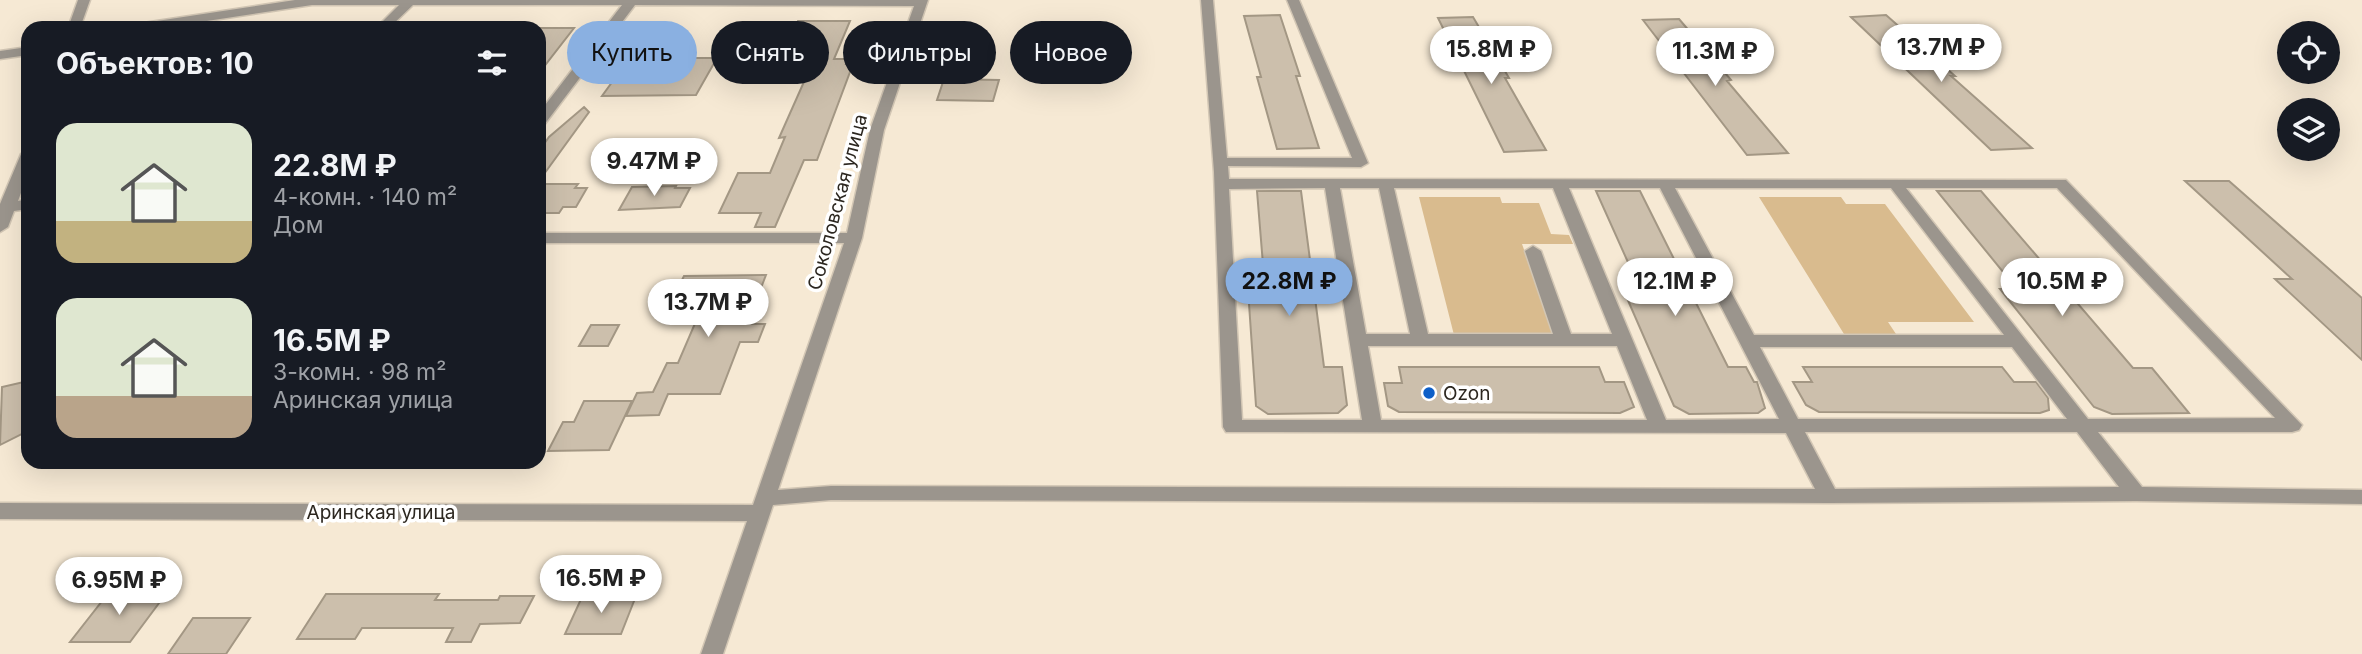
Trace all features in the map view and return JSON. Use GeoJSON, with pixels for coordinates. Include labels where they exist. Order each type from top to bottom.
{"type":"FeatureCollection","features":[{"type":"Feature","properties":{"kind":"street"},"geometry":{"type":"LineString","coordinates":[[76,21],[84,0]]}},
{"type":"Feature","properties":{"kind":"street"},"geometry":{"type":"LineString","coordinates":[[181,21],[313,0],[922,1]]}},
{"type":"Feature","properties":{"kind":"street"},"geometry":{"type":"LineString","coordinates":[[1207,0],[1222,184],[1233,427],[2292,425],[2061,183],[1222,184]]}},
{"type":"Feature","properties":{"kind":"street"},"geometry":{"type":"LineString","coordinates":[[1220,162],[1361,163],[1293,0]]}},
{"type":"Feature","properties":{"kind":"street","name":"Соколовская улица"},"geometry":{"type":"LineString","coordinates":[[712,654],[854,238],[877,130],[922,1]]}},
{"type":"Feature","properties":{"kind":"street"},"geometry":{"type":"LineString","coordinates":[[389,21],[409,2]]}},
{"type":"Feature","properties":{"kind":"street"},"geometry":{"type":"LineString","coordinates":[[546,112],[631,2]]}},
{"type":"Feature","properties":{"kind":"street"},"geometry":{"type":"LineString","coordinates":[[0,55],[21,52]]}},
{"type":"Feature","properties":{"kind":"street"},"geometry":{"type":"LineString","coordinates":[[0,227],[4,208],[21,170]]}},
{"type":"Feature","properties":{"kind":"street"},"geometry":{"type":"LineString","coordinates":[[1332,183],[1373,427]]}},
{"type":"Feature","properties":{"kind":"street"},"geometry":{"type":"LineString","coordinates":[[1385,183],[1420,340]]}},
{"type":"Feature","properties":{"kind":"street"},"geometry":{"type":"LineString","coordinates":[[1559,183],[1659,426]]}},
{"type":"Feature","properties":{"kind":"street"},"geometry":{"type":"LineString","coordinates":[[1665,183],[1829,496]]}},
{"type":"Feature","properties":{"kind":"street"},"geometry":{"type":"LineString","coordinates":[[1895,183],[2136,494]]}},
{"type":"Feature","properties":{"kind":"street"},"geometry":{"type":"LineString","coordinates":[[546,238],[854,238]]}},
{"type":"Feature","properties":{"kind":"street"},"geometry":{"type":"LineString","coordinates":[[1532,251],[1564,340]]}},
{"type":"Feature","properties":{"kind":"street"},"geometry":{"type":"LineString","coordinates":[[1358,340],[1623,340]]}},
{"type":"Feature","properties":{"kind":"street"},"geometry":{"type":"LineString","coordinates":[[1748,341],[2017,341]]}},
{"type":"Feature","properties":{"kind":"street","name":"Аринская улица"},"geometry":{"type":"LineString","coordinates":[[0,511],[764,505],[831,493],[1829,496],[2136,494],[2362,497]]}},
{"type":"Feature","properties":{"kind":"shaded area"},"geometry":{"type":"Polygon","coordinates":[[[1419,197],[1500,197],[1502,203],[1539,203],[1551,234],[1569,235],[1573,244],[1522,244],[1554,335],[1454,335],[1419,197]]]}},
{"type":"Feature","properties":{"kind":"shaded area"},"geometry":{"type":"Polygon","coordinates":[[[1759,197],[1841,197],[1846,204],[1885,204],[1974,322],[1888,322],[1896,334],[1844,334],[1759,197]]]}},
{"type":"Feature","properties":{"kind":"building"},"geometry":{"type":"Polygon","coordinates":[[[1280,15],[1319,148],[1277,149],[1244,16],[1280,15]]]}},
{"type":"Feature","properties":{"kind":"building"},"geometry":{"type":"Polygon","coordinates":[[[1886,15],[2032,148],[1991,150],[1851,17],[1886,15]]]}},
{"type":"Feature","properties":{"kind":"building"},"geometry":{"type":"Polygon","coordinates":[[[1473,17],[1509,78],[1505,78],[1546,150],[1504,152],[1438,18],[1473,17]]]}},
{"type":"Feature","properties":{"kind":"building"},"geometry":{"type":"Polygon","coordinates":[[[1679,19],[1788,153],[1747,155],[1643,20],[1679,19]]]}},
{"type":"Feature","properties":{"kind":"building"},"geometry":{"type":"Polygon","coordinates":[[[829,21],[843,21],[843,38],[834,59],[843,59],[843,84],[846,84],[817,160],[804,160],[775,227],[755,227],[761,213],[719,213],[738,173],[770,173],[785,137],[779,138],[803,84],[829,84],[829,21]]]}},
{"type":"Feature","properties":{"kind":"building"},"geometry":{"type":"Polygon","coordinates":[[[546,28],[567,28],[567,37],[546,64],[546,28]]]}},
{"type":"Feature","properties":{"kind":"building"},"geometry":{"type":"Polygon","coordinates":[[[697,58],[711,58],[711,69],[696,95],[602,96],[611,84],[697,84],[697,58]]]}},
{"type":"Feature","properties":{"kind":"building"},"geometry":{"type":"Polygon","coordinates":[[[996,80],[999,80],[993,101],[937,100],[942,84],[996,84],[996,80]]]}},
{"type":"Feature","properties":{"kind":"building"},"geometry":{"type":"Polygon","coordinates":[[[584,107],[589,112],[546,171],[546,141],[584,107]]]}},
{"type":"Feature","properties":{"kind":"building"},"geometry":{"type":"Polygon","coordinates":[[[2185,181],[2229,181],[2362,298],[2362,360],[2275,279],[2292,279],[2185,181]]]}},
{"type":"Feature","properties":{"kind":"building"},"geometry":{"type":"Polygon","coordinates":[[[546,184],[578,184],[575,188],[587,188],[576,207],[563,207],[559,213],[546,213],[546,184]]]}},
{"type":"Feature","properties":{"kind":"building"},"geometry":{"type":"Polygon","coordinates":[[[676,186],[675,188],[690,188],[680,207],[619,210],[632,187],[676,186]]]}},
{"type":"Feature","properties":{"kind":"building"},"geometry":{"type":"Polygon","coordinates":[[[1257,191],[1301,191],[1324,367],[1342,367],[1347,405],[1338,413],[1268,414],[1256,406],[1248,289],[1265,289],[1257,191]]]}},
{"type":"Feature","properties":{"kind":"building"},"geometry":{"type":"Polygon","coordinates":[[[1596,191],[1640,191],[1728,367],[1746,367],[1754,382],[1757,382],[1765,408],[1758,413],[1689,414],[1674,406],[1623,289],[1640,289],[1596,191]]]}},
{"type":"Feature","properties":{"kind":"building"},"geometry":{"type":"Polygon","coordinates":[[[1937,191],[1981,191],[2133,368],[2152,368],[2189,413],[2112,414],[2094,407],[2000,289],[2017,289],[1937,191]]]}},
{"type":"Feature","properties":{"kind":"building"},"geometry":{"type":"Polygon","coordinates":[[[766,275],[747,324],[765,324],[758,342],[740,342],[720,394],[668,394],[659,415],[626,416],[637,393],[653,392],[667,363],[678,363],[706,298],[673,298],[684,276],[766,275]]]}},
{"type":"Feature","properties":{"kind":"building"},"geometry":{"type":"Polygon","coordinates":[[[591,325],[619,325],[608,346],[579,346],[591,325]]]}},
{"type":"Feature","properties":{"kind":"building"},"geometry":{"type":"Polygon","coordinates":[[[1399,367],[1599,367],[1605,382],[1624,382],[1634,407],[1620,413],[1399,412],[1388,406],[1384,383],[1402,383],[1399,367]]]}},
{"type":"Feature","properties":{"kind":"building"},"geometry":{"type":"Polygon","coordinates":[[[1803,367],[2002,367],[2014,382],[2036,382],[2048,398],[2049,410],[2040,413],[1819,412],[1806,405],[1793,382],[1812,382],[1803,367]]]}},
{"type":"Feature","properties":{"kind":"building"},"geometry":{"type":"Polygon","coordinates":[[[21,383],[21,434],[0,445],[2,387],[21,383]]]}},
{"type":"Feature","properties":{"kind":"building"},"geometry":{"type":"Polygon","coordinates":[[[584,401],[632,401],[609,450],[548,451],[563,422],[574,422],[584,401]]]}},
{"type":"Feature","properties":{"kind":"building"},"geometry":{"type":"Polygon","coordinates":[[[110,591],[168,591],[130,642],[70,642],[110,591]]]}},
{"type":"Feature","properties":{"kind":"building"},"geometry":{"type":"Polygon","coordinates":[[[326,594],[439,594],[435,600],[498,600],[500,596],[534,596],[520,623],[480,624],[471,642],[446,642],[453,628],[362,628],[355,639],[297,639],[326,594]]]}},
{"type":"Feature","properties":{"kind":"building"},"geometry":{"type":"Polygon","coordinates":[[[636,596],[621,634],[565,634],[582,597],[636,596]]]}},
{"type":"Feature","properties":{"kind":"building"},"geometry":{"type":"Polygon","coordinates":[[[193,618],[250,618],[226,654],[168,654],[193,618]]]}},
{"type":"Feature","properties":{"kind":"place","name":"Ozon"},"geometry":{"type":"Point","coordinates":[1429,393]}}]}
